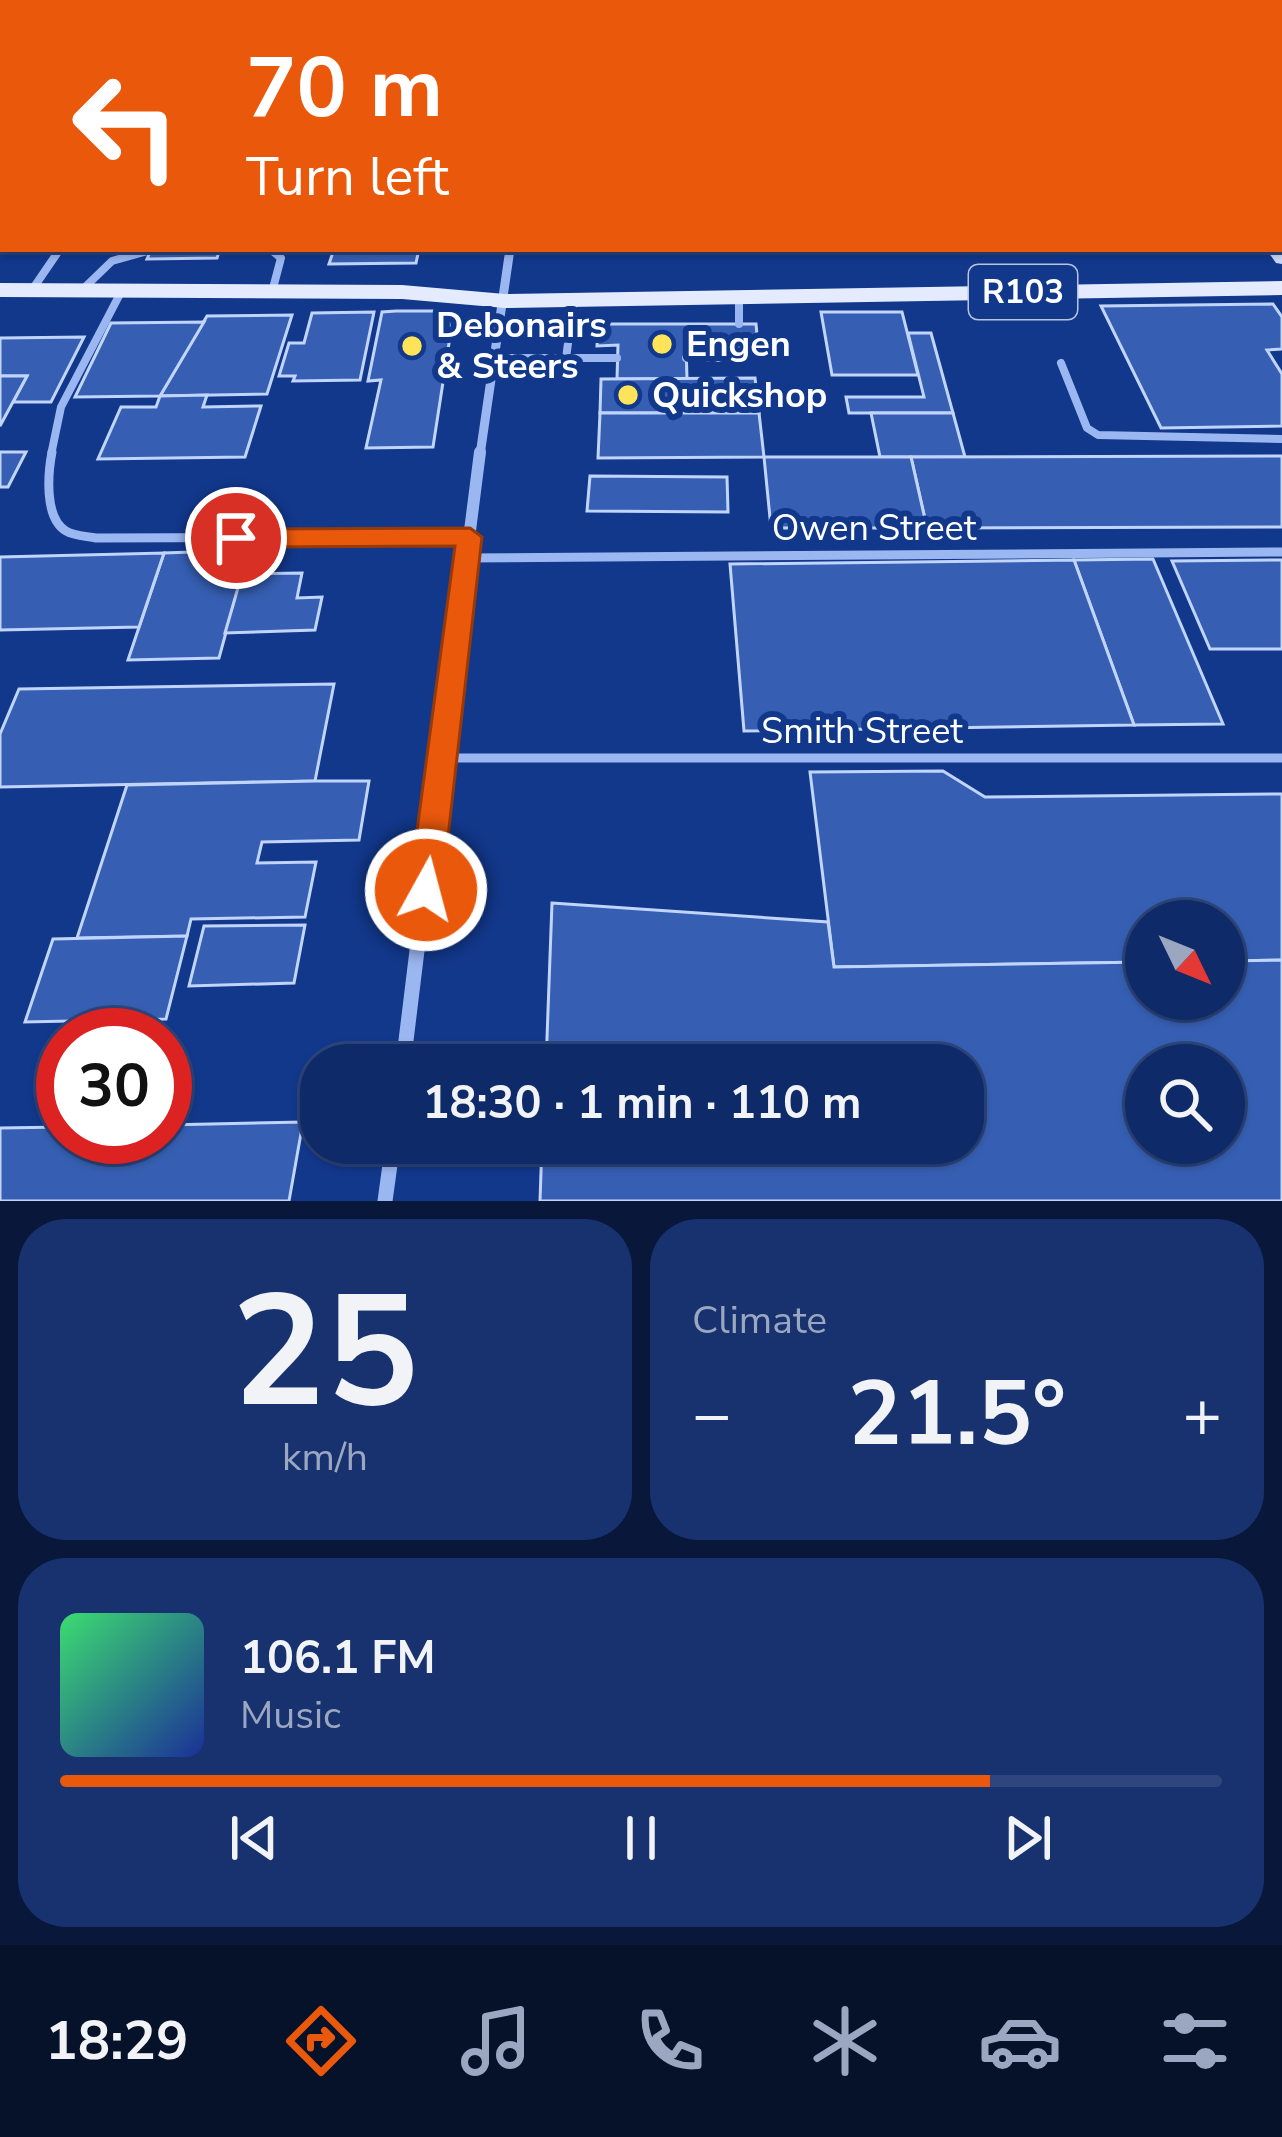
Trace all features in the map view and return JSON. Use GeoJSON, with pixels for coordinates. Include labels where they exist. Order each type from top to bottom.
{"type":"FeatureCollection","features":[{"type":"Feature","properties":{"kind":"main road","name":"R103"},"geometry":{"type":"LineString","coordinates":[[0,290],[507,291],[1282,269]]}},
{"type":"Feature","properties":{"kind":"main road","name":"R103"},"geometry":{"type":"LineString","coordinates":[[507,291],[574,299],[1282,288]]}},
{"type":"Feature","properties":{"kind":"street"},"geometry":{"type":"LineString","coordinates":[[406,1044],[510,252]]}},
{"type":"Feature","properties":{"kind":"street"},"geometry":{"type":"LineString","coordinates":[[385,1201],[390,1164]]}},
{"type":"Feature","properties":{"kind":"lane"},"geometry":{"type":"LineString","coordinates":[[32,290],[58,252]]}},
{"type":"Feature","properties":{"kind":"lane"},"geometry":{"type":"LineString","coordinates":[[80,291],[112,261],[144,252]]}},
{"type":"Feature","properties":{"kind":"lane"},"geometry":{"type":"LineString","coordinates":[[272,292],[281,257],[274,252]]}},
{"type":"Feature","properties":{"kind":"lane"},"geometry":{"type":"LineString","coordinates":[[121,292],[61,407],[47,477],[57,523],[68,532],[96,538],[470,537]]}},
{"type":"Feature","properties":{"kind":"lane"},"geometry":{"type":"LineString","coordinates":[[739,296],[739,324]]}},
{"type":"Feature","properties":{"kind":"lane"},"geometry":{"type":"LineString","coordinates":[[566,358],[574,299]]}},
{"type":"Feature","properties":{"kind":"lane"},"geometry":{"type":"LineString","coordinates":[[686,358],[739,358],[738,345]]}},
{"type":"Feature","properties":{"kind":"lane"},"geometry":{"type":"LineString","coordinates":[[496,358],[617,358]]}},
{"type":"Feature","properties":{"kind":"lane"},"geometry":{"type":"LineString","coordinates":[[1060,363],[1087,428],[1098,435],[1282,439]]}},
{"type":"Feature","properties":{"kind":"lane","name":"Owen Street"},"geometry":{"type":"LineString","coordinates":[[466,558],[1282,552]]}},
{"type":"Feature","properties":{"kind":"lane","name":"Smith Street"},"geometry":{"type":"LineString","coordinates":[[443,758],[1282,758]]}},
{"type":"Feature","properties":{"kind":"building"},"geometry":{"type":"Polygon","coordinates":[[[150,252],[219,252],[217,258],[147,259],[150,252]]]}},
{"type":"Feature","properties":{"kind":"building"},"geometry":{"type":"Polygon","coordinates":[[[333,252],[418,252],[416,263],[329,264],[333,252]]]}},
{"type":"Feature","properties":{"kind":"building"},"geometry":{"type":"Polygon","coordinates":[[[1273,304],[1282,317],[1282,349],[1267,350],[1282,374],[1282,426],[1161,428],[1101,306],[1273,304]]]}},
{"type":"Feature","properties":{"kind":"building","name":"Debonairs & Steers"},"geometry":{"type":"Polygon","coordinates":[[[454,311],[433,447],[366,448],[381,380],[368,381],[382,312],[454,311]]]}},
{"type":"Feature","properties":{"kind":"building"},"geometry":{"type":"Polygon","coordinates":[[[374,312],[360,380],[293,381],[295,376],[279,376],[289,343],[304,343],[312,313],[374,312]]]}},
{"type":"Feature","properties":{"kind":"building"},"geometry":{"type":"Polygon","coordinates":[[[821,312],[902,312],[918,375],[832,375],[821,312]]]}},
{"type":"Feature","properties":{"kind":"building"},"geometry":{"type":"Polygon","coordinates":[[[292,315],[267,394],[160,396],[207,316],[292,315]]]}},
{"type":"Feature","properties":{"kind":"building"},"geometry":{"type":"Polygon","coordinates":[[[204,322],[160,396],[75,397],[111,323],[204,322]]]}},
{"type":"Feature","properties":{"kind":"building"},"geometry":{"type":"Polygon","coordinates":[[[598,324],[756,324],[758,345],[686,345],[687,379],[617,379],[618,345],[597,346],[598,324]]]}},
{"type":"Feature","properties":{"kind":"building"},"geometry":{"type":"Polygon","coordinates":[[[908,333],[931,333],[953,413],[849,413],[846,397],[924,397],[908,333]]]}},
{"type":"Feature","properties":{"kind":"building"},"geometry":{"type":"Polygon","coordinates":[[[84,337],[51,402],[13,402],[27,376],[0,376],[0,338],[84,337]]]}},
{"type":"Feature","properties":{"kind":"building"},"geometry":{"type":"Polygon","coordinates":[[[0,376],[27,376],[0,426],[0,376]]]}},
{"type":"Feature","properties":{"kind":"building"},"geometry":{"type":"Polygon","coordinates":[[[755,378],[759,413],[600,413],[601,379],[755,378]]]}},
{"type":"Feature","properties":{"kind":"building"},"geometry":{"type":"Polygon","coordinates":[[[207,395],[203,407],[261,406],[245,457],[98,459],[121,407],[156,407],[160,396],[207,395]]]}},
{"type":"Feature","properties":{"kind":"building"},"geometry":{"type":"Polygon","coordinates":[[[600,413],[759,413],[764,457],[598,458],[600,413]]]}},
{"type":"Feature","properties":{"kind":"building"},"geometry":{"type":"Polygon","coordinates":[[[871,413],[953,413],[965,457],[880,457],[871,413]]]}},
{"type":"Feature","properties":{"kind":"building"},"geometry":{"type":"Polygon","coordinates":[[[0,452],[26,452],[8,487],[0,487],[0,452]]]}},
{"type":"Feature","properties":{"kind":"building"},"geometry":{"type":"Polygon","coordinates":[[[1282,456],[1282,527],[927,528],[911,457],[1282,456]]]}},
{"type":"Feature","properties":{"kind":"building"},"geometry":{"type":"Polygon","coordinates":[[[764,457],[911,457],[927,528],[771,528],[764,457]]]}},
{"type":"Feature","properties":{"kind":"building"},"geometry":{"type":"Polygon","coordinates":[[[590,476],[727,477],[728,512],[587,511],[590,476]]]}},
{"type":"Feature","properties":{"kind":"building"},"geometry":{"type":"Polygon","coordinates":[[[220,551],[213,574],[242,574],[219,658],[128,660],[164,553],[220,551]]]}},
{"type":"Feature","properties":{"kind":"building"},"geometry":{"type":"Polygon","coordinates":[[[164,553],[139,627],[0,630],[0,557],[164,553]]]}},
{"type":"Feature","properties":{"kind":"building"},"geometry":{"type":"Polygon","coordinates":[[[1153,559],[1223,724],[1134,725],[1074,560],[1153,559]]]}},
{"type":"Feature","properties":{"kind":"building"},"geometry":{"type":"Polygon","coordinates":[[[1074,560],[1134,725],[744,731],[730,564],[1074,560]]]}},
{"type":"Feature","properties":{"kind":"building"},"geometry":{"type":"Polygon","coordinates":[[[1282,560],[1282,649],[1210,649],[1172,561],[1282,560]]]}},
{"type":"Feature","properties":{"kind":"building"},"geometry":{"type":"Polygon","coordinates":[[[302,573],[297,598],[322,597],[315,630],[225,633],[242,574],[302,573]]]}},
{"type":"Feature","properties":{"kind":"building"},"geometry":{"type":"Polygon","coordinates":[[[334,684],[315,781],[0,787],[0,734],[19,689],[334,684]]]}},
{"type":"Feature","properties":{"kind":"building"},"geometry":{"type":"Polygon","coordinates":[[[943,771],[985,797],[1282,794],[1282,960],[1245,961],[1245,900],[1125,900],[1125,962],[834,967],[810,772],[943,771]]]}},
{"type":"Feature","properties":{"kind":"building"},"geometry":{"type":"Polygon","coordinates":[[[369,781],[359,840],[262,842],[257,863],[316,862],[305,917],[191,919],[187,936],[77,938],[127,785],[369,781]]]}},
{"type":"Feature","properties":{"kind":"building"},"geometry":{"type":"Polygon","coordinates":[[[552,903],[828,922],[834,967],[1125,962],[1125,1020],[1245,1020],[1245,961],[1282,960],[1282,1201],[540,1201],[541,1164],[984,1164],[984,1044],[547,1044],[552,903]]]}},
{"type":"Feature","properties":{"kind":"building"},"geometry":{"type":"Polygon","coordinates":[[[305,925],[294,983],[189,986],[204,926],[305,925]]]}},
{"type":"Feature","properties":{"kind":"building"},"geometry":{"type":"Polygon","coordinates":[[[187,936],[169,1008],[36,1008],[36,1022],[25,1022],[53,939],[187,936]]]}},
{"type":"Feature","properties":{"kind":"building"},"geometry":{"type":"Polygon","coordinates":[[[300,1122],[289,1201],[0,1201],[0,1128],[36,1127],[36,1164],[192,1164],[192,1124],[300,1122]]]}},
{"type":"Feature","properties":{"kind":"place","name":"Engen"},"geometry":{"type":"Point","coordinates":[662,344]}},
{"type":"Feature","properties":{"kind":"place","name":"Debonairs & Steers"},"geometry":{"type":"Point","coordinates":[412,346]}},
{"type":"Feature","properties":{"kind":"place","name":"Quickshop"},"geometry":{"type":"Point","coordinates":[628,395]}},
{"type":"Feature","properties":{"kind":"route"},"geometry":{"type":"LineString","coordinates":[[236,538],[470,537],[426,890]]}}]}
